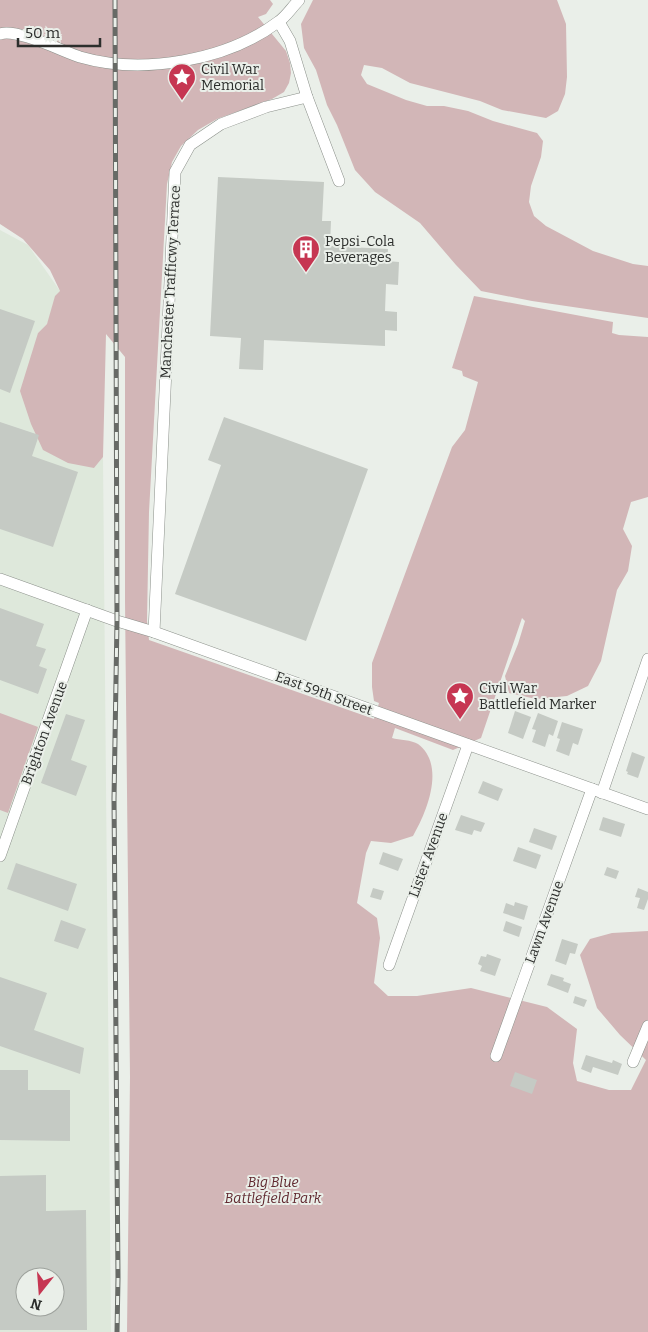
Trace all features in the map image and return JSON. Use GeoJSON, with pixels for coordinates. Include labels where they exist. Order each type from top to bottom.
{"type":"FeatureCollection","features":[{"type":"Feature","properties":{"kind":"street"},"geometry":{"type":"LineString","coordinates":[[0,34],[15,33],[80,57],[116,64],[167,63],[207,56],[228,49],[279,22],[299,0]]}},
{"type":"Feature","properties":{"kind":"street"},"geometry":{"type":"LineString","coordinates":[[279,22],[290,41],[307,97],[339,181]]}},
{"type":"Feature","properties":{"kind":"street","name":"Manchester Trafficwy Terrace"},"geometry":{"type":"LineString","coordinates":[[154,632],[175,172],[190,145],[221,124],[266,107],[307,97]]}},
{"type":"Feature","properties":{"kind":"street","name":"East 59th Street"},"geometry":{"type":"LineString","coordinates":[[0,579],[154,632],[648,809]]}},
{"type":"Feature","properties":{"kind":"street","name":"Brighton Avenue"},"geometry":{"type":"LineString","coordinates":[[0,856],[87,610]]}},
{"type":"Feature","properties":{"kind":"street","name":"Lawn Avenue"},"geometry":{"type":"LineString","coordinates":[[496,1056],[648,659]]}},
{"type":"Feature","properties":{"kind":"street","name":"Lister Avenue"},"geometry":{"type":"LineString","coordinates":[[389,965],[468,745]]}},
{"type":"Feature","properties":{"kind":"street"},"geometry":{"type":"LineString","coordinates":[[632,1062],[648,1026]]}},
{"type":"Feature","properties":{"kind":"shaded area"},"geometry":{"type":"Polygon","coordinates":[[[0,230],[28,245],[60,291],[47,324],[38,333],[94,468],[103,457],[111,1332],[0,1332],[0,230]]]}},
{"type":"Feature","properties":{"kind":"green space","name":"Big Blue Battlefield Park"},"geometry":{"type":"Polygon","coordinates":[[[0,0],[270,0],[273,4],[266,14],[258,17],[286,51],[290,63],[289,83],[284,92],[272,99],[217,119],[198,130],[181,146],[172,162],[167,184],[149,512],[147,621],[149,640],[374,719],[379,703],[374,701],[372,663],[452,447],[465,430],[478,382],[463,376],[462,371],[452,368],[474,296],[613,322],[612,333],[648,337],[648,497],[631,502],[623,529],[632,546],[628,571],[617,590],[601,661],[588,686],[567,696],[536,699],[509,693],[505,676],[525,621],[522,618],[481,738],[453,750],[395,728],[392,738],[418,744],[426,753],[431,764],[431,789],[424,814],[413,836],[391,843],[371,841],[366,853],[357,903],[377,918],[380,938],[374,983],[388,996],[417,996],[471,988],[547,1007],[577,1029],[573,1063],[577,1081],[609,1090],[631,1090],[646,1060],[620,1035],[597,1008],[580,955],[590,939],[612,933],[648,931],[648,1332],[127,1332],[130,1077],[125,601],[125,357],[106,334],[103,457],[94,468],[68,463],[43,450],[31,424],[20,391],[38,333],[47,324],[55,296],[60,291],[50,270],[23,239],[0,224],[0,0]]]}},
{"type":"Feature","properties":{"kind":"green space"},"geometry":{"type":"Polygon","coordinates":[[[313,0],[557,0],[566,24],[567,77],[565,94],[558,111],[546,118],[502,110],[480,101],[410,83],[382,68],[364,65],[361,75],[367,84],[406,100],[427,106],[444,106],[468,111],[493,121],[537,133],[543,141],[541,157],[531,186],[529,202],[534,216],[546,226],[593,251],[633,264],[648,266],[648,318],[532,301],[481,291],[420,223],[375,192],[355,170],[327,105],[316,70],[304,48],[301,24],[313,0]]]}},
{"type":"Feature","properties":{"kind":"green space"},"geometry":{"type":"Polygon","coordinates":[[[0,713],[38,727],[8,813],[0,810],[0,713]]]}},
{"type":"Feature","properties":{"kind":"building","name":"Pepsi-Cola Beverages"},"geometry":{"type":"Polygon","coordinates":[[[218,177],[324,182],[322,221],[331,221],[330,246],[388,249],[387,261],[399,262],[398,285],[386,284],[385,311],[397,312],[397,331],[385,330],[385,346],[264,340],[263,370],[239,369],[241,338],[210,336],[218,177]]]}},
{"type":"Feature","properties":{"kind":"building"},"geometry":{"type":"Polygon","coordinates":[[[0,309],[35,321],[10,393],[0,389],[0,309]]]}},
{"type":"Feature","properties":{"kind":"building"},"geometry":{"type":"Polygon","coordinates":[[[224,417],[368,469],[306,641],[175,594],[221,465],[208,460],[224,417]]]}},
{"type":"Feature","properties":{"kind":"building"},"geometry":{"type":"Polygon","coordinates":[[[0,422],[39,435],[32,456],[78,472],[53,547],[0,529],[0,422]]]}},
{"type":"Feature","properties":{"kind":"building"},"geometry":{"type":"Polygon","coordinates":[[[0,608],[44,624],[36,646],[46,649],[39,666],[47,669],[38,694],[0,680],[0,608]]]}},
{"type":"Feature","properties":{"kind":"building"},"geometry":{"type":"Polygon","coordinates":[[[515,711],[531,717],[523,739],[508,733],[515,711]]]}},
{"type":"Feature","properties":{"kind":"building"},"geometry":{"type":"Polygon","coordinates":[[[538,713],[558,721],[553,736],[549,734],[545,747],[532,742],[536,730],[532,729],[538,713]]]}},
{"type":"Feature","properties":{"kind":"building"},"geometry":{"type":"Polygon","coordinates":[[[66,714],[85,720],[71,760],[87,766],[76,796],[41,783],[66,714]]]}},
{"type":"Feature","properties":{"kind":"building"},"geometry":{"type":"Polygon","coordinates":[[[562,722],[583,729],[578,745],[573,743],[569,756],[556,751],[560,739],[557,738],[562,722]]]}},
{"type":"Feature","properties":{"kind":"building"},"geometry":{"type":"Polygon","coordinates":[[[632,752],[645,757],[638,778],[627,774],[628,772],[626,771],[632,752]]]}},
{"type":"Feature","properties":{"kind":"building"},"geometry":{"type":"Polygon","coordinates":[[[483,781],[503,789],[498,801],[478,793],[483,781]]]}},
{"type":"Feature","properties":{"kind":"building"},"geometry":{"type":"Polygon","coordinates":[[[461,815],[485,823],[481,832],[474,830],[472,835],[455,830],[461,815]]]}},
{"type":"Feature","properties":{"kind":"building"},"geometry":{"type":"Polygon","coordinates":[[[603,817],[625,824],[621,837],[599,830],[603,817]]]}},
{"type":"Feature","properties":{"kind":"building"},"geometry":{"type":"Polygon","coordinates":[[[534,828],[557,836],[552,850],[529,842],[534,828]]]}},
{"type":"Feature","properties":{"kind":"building"},"geometry":{"type":"Polygon","coordinates":[[[518,847],[541,855],[536,869],[513,861],[518,847]]]}},
{"type":"Feature","properties":{"kind":"building"},"geometry":{"type":"Polygon","coordinates":[[[383,852],[403,859],[398,871],[379,864],[383,852]]]}},
{"type":"Feature","properties":{"kind":"building"},"geometry":{"type":"Polygon","coordinates":[[[16,863],[77,884],[68,911],[7,889],[16,863]]]}},
{"type":"Feature","properties":{"kind":"building"},"geometry":{"type":"Polygon","coordinates":[[[607,867],[619,871],[616,879],[604,875],[607,867]]]}},
{"type":"Feature","properties":{"kind":"building"},"geometry":{"type":"Polygon","coordinates":[[[373,888],[384,891],[381,900],[370,897],[373,888]]]}},
{"type":"Feature","properties":{"kind":"building"},"geometry":{"type":"Polygon","coordinates":[[[638,888],[648,892],[648,899],[644,910],[637,908],[640,898],[635,897],[638,888]]]}},
{"type":"Feature","properties":{"kind":"building"},"geometry":{"type":"Polygon","coordinates":[[[515,902],[528,906],[524,920],[503,913],[506,903],[514,906],[515,902]]]}},
{"type":"Feature","properties":{"kind":"building"},"geometry":{"type":"Polygon","coordinates":[[[61,920],[86,929],[78,949],[54,941],[61,920]]]}},
{"type":"Feature","properties":{"kind":"building"},"geometry":{"type":"Polygon","coordinates":[[[506,921],[522,927],[519,937],[503,931],[506,921]]]}},
{"type":"Feature","properties":{"kind":"building"},"geometry":{"type":"Polygon","coordinates":[[[562,939],[578,944],[575,954],[570,953],[566,965],[555,961],[562,939]]]}},
{"type":"Feature","properties":{"kind":"building"},"geometry":{"type":"Polygon","coordinates":[[[487,954],[501,959],[495,976],[480,971],[482,966],[478,964],[481,956],[486,957],[487,954]]]}},
{"type":"Feature","properties":{"kind":"building"},"geometry":{"type":"Polygon","coordinates":[[[551,974],[564,978],[563,981],[571,984],[568,993],[547,985],[551,974]]]}},
{"type":"Feature","properties":{"kind":"building"},"geometry":{"type":"Polygon","coordinates":[[[0,977],[47,993],[34,1030],[84,1048],[80,1074],[0,1046],[0,977]]]}},
{"type":"Feature","properties":{"kind":"building"},"geometry":{"type":"Polygon","coordinates":[[[575,996],[587,1000],[584,1007],[573,1003],[575,996]]]}},
{"type":"Feature","properties":{"kind":"building"},"geometry":{"type":"Polygon","coordinates":[[[586,1055],[612,1063],[613,1060],[622,1064],[618,1075],[593,1067],[591,1073],[581,1069],[586,1055]]]}},
{"type":"Feature","properties":{"kind":"building"},"geometry":{"type":"Polygon","coordinates":[[[0,1070],[28,1070],[28,1090],[70,1090],[70,1141],[0,1140],[0,1070]]]}},
{"type":"Feature","properties":{"kind":"building"},"geometry":{"type":"Polygon","coordinates":[[[515,1072],[537,1080],[532,1094],[510,1086],[515,1072]]]}},
{"type":"Feature","properties":{"kind":"building"},"geometry":{"type":"Polygon","coordinates":[[[46,1175],[46,1211],[86,1210],[87,1330],[0,1330],[0,1176],[46,1175]]]}},
{"type":"Feature","properties":{"kind":"railway"},"geometry":{"type":"LineString","coordinates":[[115,0],[117,621],[114,799],[117,1332]]}},
{"type":"Feature","properties":{"kind":"place","name":"Civil War Memorial"},"geometry":{"type":"Point","coordinates":[182,101]}},
{"type":"Feature","properties":{"kind":"place","name":"Pepsi-Cola Beverages"},"geometry":{"type":"Point","coordinates":[306,273]}},
{"type":"Feature","properties":{"kind":"place","name":"Civil War Battlefield Marker"},"geometry":{"type":"Point","coordinates":[460,720]}}]}
